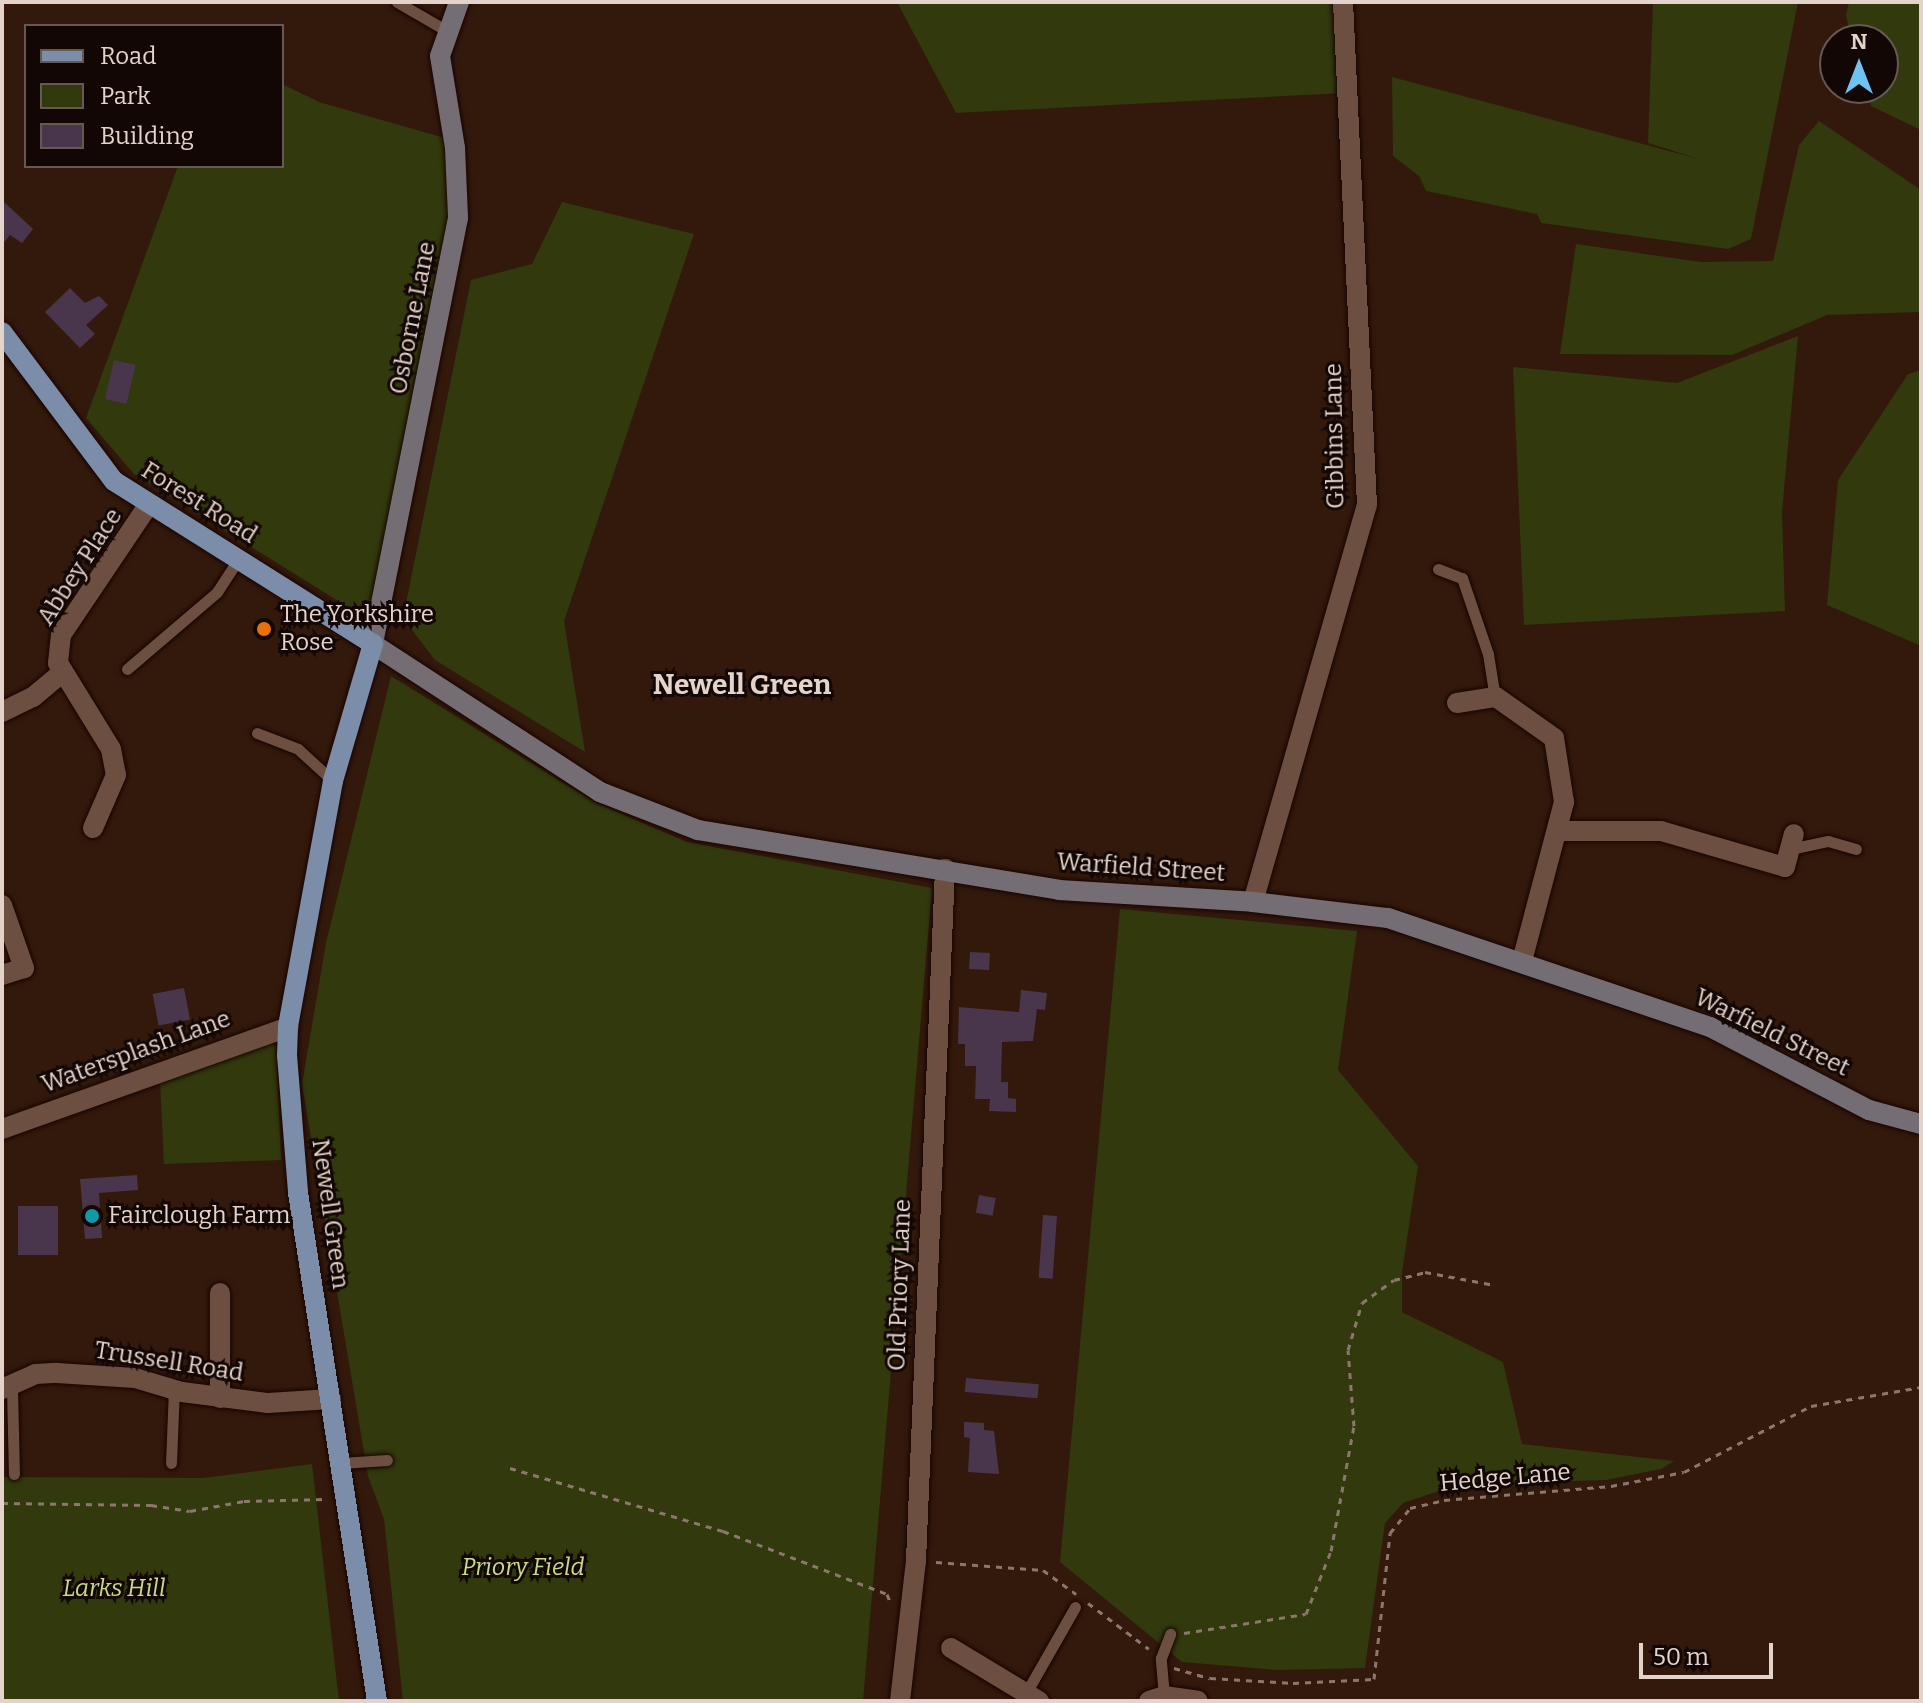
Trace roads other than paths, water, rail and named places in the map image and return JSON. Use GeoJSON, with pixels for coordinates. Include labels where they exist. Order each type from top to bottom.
{"type":"FeatureCollection","features":[{"type":"Feature","properties":{"kind":"main road","name":"Osborne Lane"},"geometry":{"type":"LineString","coordinates":[[373,644],[458,218],[455,148],[440,56],[459,2]]}},
{"type":"Feature","properties":{"kind":"main road","name":"Forest Road"},"geometry":{"type":"LineString","coordinates":[[2,332],[114,481],[373,644]]}},
{"type":"Feature","properties":{"kind":"main road","name":"Warfield Street"},"geometry":{"type":"LineString","coordinates":[[373,644],[542,758],[628,803],[698,830],[779,847],[945,869],[1059,890],[1253,902],[1388,918],[1710,1027],[1869,1110],[1921,1124]]}},
{"type":"Feature","properties":{"kind":"main road","name":"Newell Green"},"geometry":{"type":"LineString","coordinates":[[373,644],[333,781],[288,1027],[298,1193],[377,1701]]}},
{"type":"Feature","properties":{"kind":"street","name":"Gibbins Lane"},"geometry":{"type":"LineString","coordinates":[[1253,902],[1367,505],[1343,2]]}},
{"type":"Feature","properties":{"kind":"street","name":"Abbey Place"},"geometry":{"type":"LineString","coordinates":[[62,673],[58,663],[61,635],[149,504]]}},
{"type":"Feature","properties":{"kind":"street"},"geometry":{"type":"LineString","coordinates":[[2,712],[33,697],[62,673],[111,749],[116,775],[93,828]]}},
{"type":"Feature","properties":{"kind":"street"},"geometry":{"type":"LineString","coordinates":[[1457,703],[1495,698],[1524,713],[1554,738],[1564,802],[1522,961]]}},
{"type":"Feature","properties":{"kind":"street"},"geometry":{"type":"LineString","coordinates":[[1557,831],[1661,831],[1785,867],[1792,842]]}},
{"type":"Feature","properties":{"kind":"street","name":"Old Priory Lane"},"geometry":{"type":"LineString","coordinates":[[900,1701],[916,1561],[945,869]]}},
{"type":"Feature","properties":{"kind":"street"},"geometry":{"type":"LineString","coordinates":[[2,905],[24,968],[2,975]]}},
{"type":"Feature","properties":{"kind":"street","name":"Watersplash Lane"},"geometry":{"type":"LineString","coordinates":[[2,1129],[288,1027]]}},
{"type":"Feature","properties":{"kind":"street"},"geometry":{"type":"LineString","coordinates":[[220,1293],[220,1398]]}},
{"type":"Feature","properties":{"kind":"street","name":"Trussell Road"},"geometry":{"type":"LineString","coordinates":[[7,1388],[35,1374],[57,1373],[135,1378],[220,1398],[268,1403],[331,1399]]}},
{"type":"Feature","properties":{"kind":"street"},"geometry":{"type":"LineString","coordinates":[[951,1648],[1032,1697]]}},
{"type":"Feature","properties":{"kind":"street"},"geometry":{"type":"LineString","coordinates":[[1156,1698],[1198,1701]]}},
{"type":"Feature","properties":{"kind":"lane"},"geometry":{"type":"LineString","coordinates":[[397,2],[447,31]]}},
{"type":"Feature","properties":{"kind":"lane"},"geometry":{"type":"LineString","coordinates":[[127,669],[217,592],[239,558]]}},
{"type":"Feature","properties":{"kind":"lane"},"geometry":{"type":"LineString","coordinates":[[1438,569],[1462,578],[1488,654],[1495,698]]}},
{"type":"Feature","properties":{"kind":"lane"},"geometry":{"type":"LineString","coordinates":[[257,733],[298,749],[333,781]]}},
{"type":"Feature","properties":{"kind":"lane"},"geometry":{"type":"LineString","coordinates":[[1792,842],[1828,841],[1856,849]]}},
{"type":"Feature","properties":{"kind":"lane"},"geometry":{"type":"LineString","coordinates":[[7,1388],[14,1474]]}},
{"type":"Feature","properties":{"kind":"lane"},"geometry":{"type":"LineString","coordinates":[[171,1463],[174,1389]]}},
{"type":"Feature","properties":{"kind":"lane"},"geometry":{"type":"LineString","coordinates":[[341,1463],[387,1460]]}},
{"type":"Feature","properties":{"kind":"lane"},"geometry":{"type":"LineString","coordinates":[[1032,1697],[1075,1607]]}},
{"type":"Feature","properties":{"kind":"lane"},"geometry":{"type":"LineString","coordinates":[[1156,1698],[1161,1658],[1170,1634]]}},
{"type":"Feature","properties":{"kind":"place","name":"The Yorkshire Rose"},"geometry":{"type":"Point","coordinates":[264,629]}},
{"type":"Feature","properties":{"kind":"place","name":"Fairclough Farm"},"geometry":{"type":"Point","coordinates":[92,1216]}},
{"type":"Feature","properties":{"kind":"district","name":"Newell Green"},"geometry":{"type":"Point","coordinates":[742,685]}},
{"type":"Feature","properties":{"kind":"park label","name":"Priory Field"},"geometry":{"type":"Point","coordinates":[523,1568]}},
{"type":"Feature","properties":{"kind":"park label","name":"Larks Hill"},"geometry":{"type":"Point","coordinates":[114,1589]}}]}
